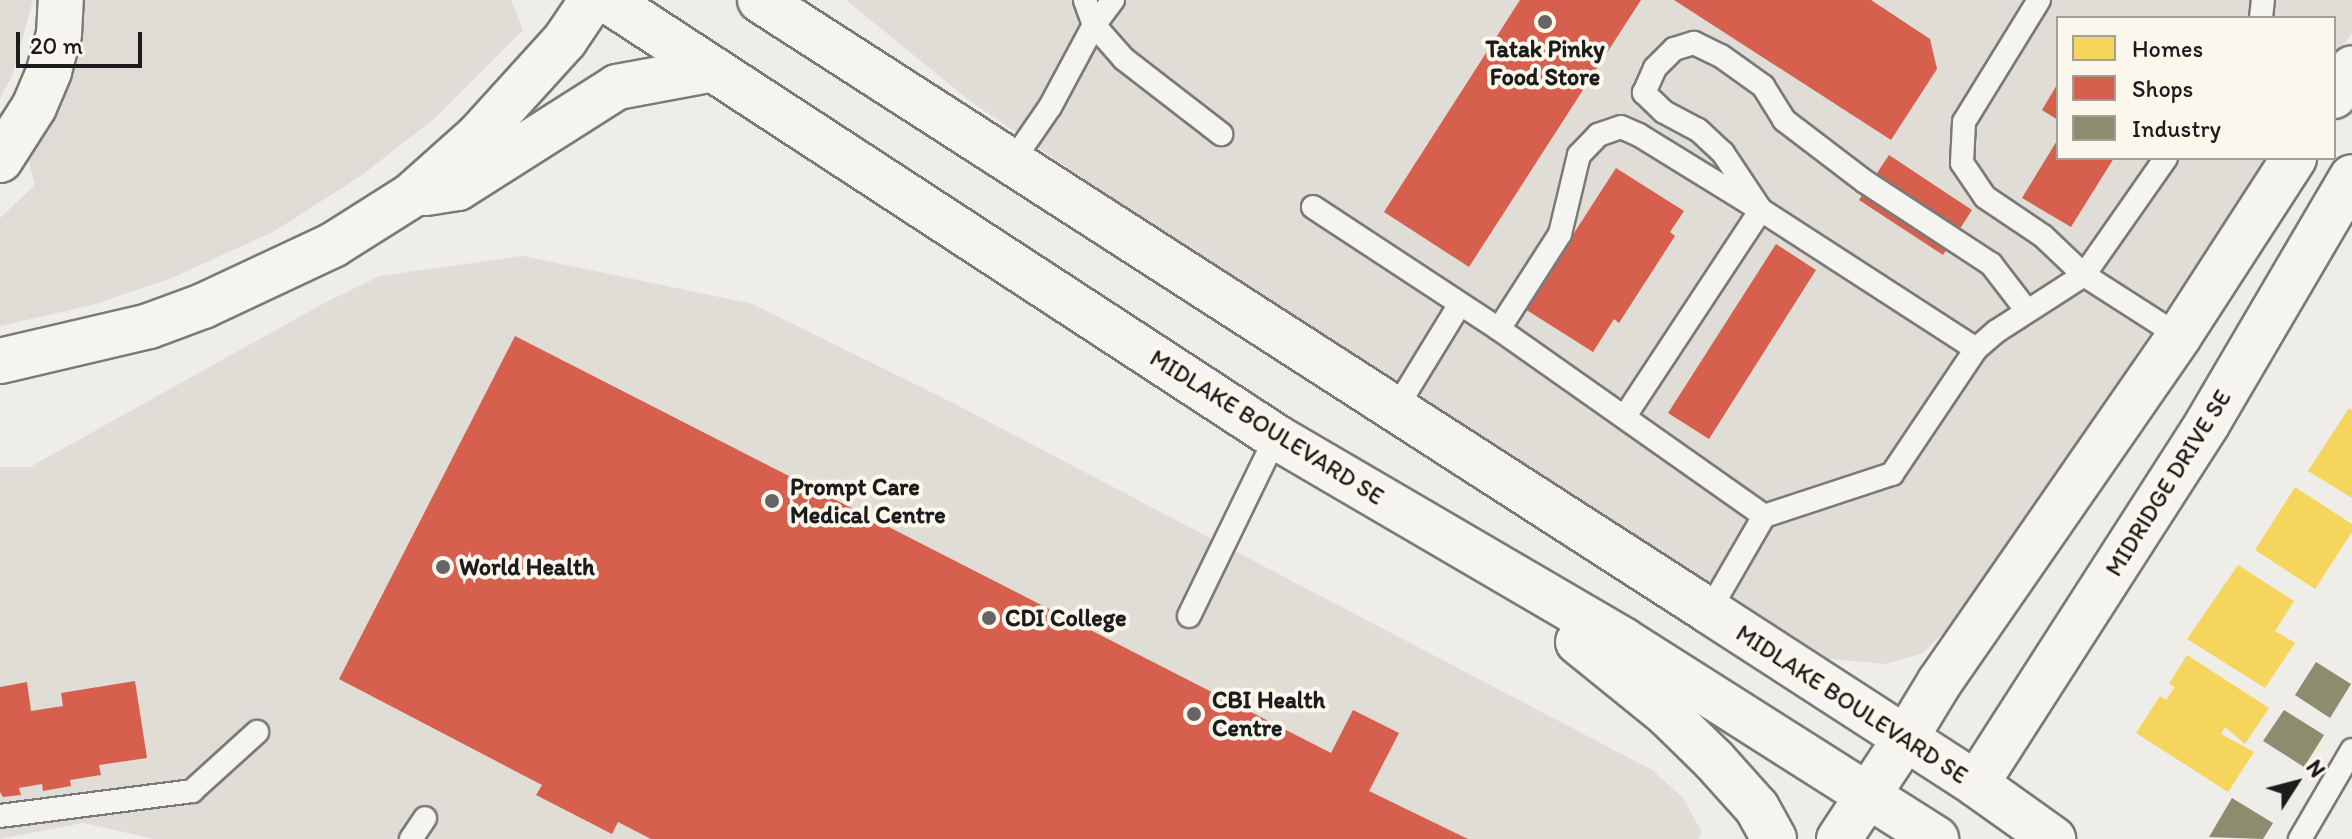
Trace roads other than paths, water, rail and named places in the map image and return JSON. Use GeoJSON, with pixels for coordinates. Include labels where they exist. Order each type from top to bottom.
{"type":"FeatureCollection","features":[{"type":"Feature","properties":{"kind":"main road"},"geometry":{"type":"LineString","coordinates":[[0,160],[34,107],[49,71],[59,34],[61,0]]}},
{"type":"Feature","properties":{"kind":"main road"},"geometry":{"type":"LineString","coordinates":[[0,361],[111,337],[203,306],[333,245],[412,195],[478,136],[565,40],[592,0]]}},
{"type":"Feature","properties":{"kind":"main road","name":"MIDLAKE BOULEVARD SE"},"geometry":{"type":"LineString","coordinates":[[607,0],[709,70],[1276,437],[1623,640],[1936,839]]}},
{"type":"Feature","properties":{"kind":"main road","name":"MIDLAKE BOULEVARD SE"},"geometry":{"type":"LineString","coordinates":[[760,0],[1976,784],[2053,839]]}},
{"type":"Feature","properties":{"kind":"main road"},"geometry":{"type":"LineString","coordinates":[[813,0],[888,85]]}},
{"type":"Feature","properties":{"kind":"main road"},"geometry":{"type":"LineString","coordinates":[[2336,93],[2352,68]]}},
{"type":"Feature","properties":{"kind":"main road"},"geometry":{"type":"LineString","coordinates":[[412,195],[458,188],[617,87],[709,70]]}},
{"type":"Feature","properties":{"kind":"main road"},"geometry":{"type":"LineString","coordinates":[[1839,839],[1939,683],[2179,336],[2293,160]]}},
{"type":"Feature","properties":{"kind":"main road","name":"MIDRIDGE DRIVE SE"},"geometry":{"type":"LineString","coordinates":[[1942,839],[2207,424],[2352,177]]}},
{"type":"Feature","properties":{"kind":"main road"},"geometry":{"type":"LineString","coordinates":[[1368,490],[1639,689],[1714,760],[1757,808],[1774,839]]}},
{"type":"Feature","properties":{"kind":"lane"},"geometry":{"type":"LineString","coordinates":[[1085,0],[1094,25],[1124,59],[1221,134]]}},
{"type":"Feature","properties":{"kind":"lane"},"geometry":{"type":"LineString","coordinates":[[1012,162],[1050,107],[1094,25],[1113,0]]}},
{"type":"Feature","properties":{"kind":"lane"},"geometry":{"type":"LineString","coordinates":[[2039,0],[1964,122],[1962,163],[1985,197],[2043,236],[2084,275],[2179,336]]}},
{"type":"Feature","properties":{"kind":"lane"},"geometry":{"type":"LineString","coordinates":[[1761,210],[1723,153],[1698,130],[1664,112],[1644,93],[1655,68],[1674,49],[1694,43],[1721,56],[1763,86],[1784,120],[1864,181],[1991,264],[2027,311]]}},
{"type":"Feature","properties":{"kind":"lane"},"geometry":{"type":"LineString","coordinates":[[1499,329],[1560,234],[1579,155],[1598,135],[1621,127],[1761,210],[1976,349]]}},
{"type":"Feature","properties":{"kind":"lane"},"geometry":{"type":"LineString","coordinates":[[1709,611],[1764,516],[1892,474],[1976,349],[2027,311],[2084,275],[2165,160]]}},
{"type":"Feature","properties":{"kind":"lane"},"geometry":{"type":"LineString","coordinates":[[1313,207],[1499,329],[1764,516]]}},
{"type":"Feature","properties":{"kind":"lane"},"geometry":{"type":"LineString","coordinates":[[1625,416],[1761,210]]}},
{"type":"Feature","properties":{"kind":"lane"},"geometry":{"type":"LineString","coordinates":[[1395,410],[1460,304]]}},
{"type":"Feature","properties":{"kind":"lane"},"geometry":{"type":"LineString","coordinates":[[1189,616],[1276,437]]}},
{"type":"Feature","properties":{"kind":"lane"},"geometry":{"type":"LineString","coordinates":[[0,816],[192,791],[257,732]]}},
{"type":"Feature","properties":{"kind":"lane"},"geometry":{"type":"LineString","coordinates":[[2300,839],[2352,750]]}},
{"type":"Feature","properties":{"kind":"lane"},"geometry":{"type":"LineString","coordinates":[[411,839],[425,818]]}},
{"type":"Feature","properties":{"kind":"place","name":"Tatak Pinky Food Store"},"geometry":{"type":"Point","coordinates":[1545,22]}},
{"type":"Feature","properties":{"kind":"place","name":"Prompt Care Medical Centre"},"geometry":{"type":"Point","coordinates":[772,501]}},
{"type":"Feature","properties":{"kind":"place","name":"World Health"},"geometry":{"type":"Point","coordinates":[443,567]}},
{"type":"Feature","properties":{"kind":"place","name":"CDI College"},"geometry":{"type":"Point","coordinates":[989,618]}},
{"type":"Feature","properties":{"kind":"place","name":"CBI Health Centre"},"geometry":{"type":"Point","coordinates":[1194,714]}}]}
